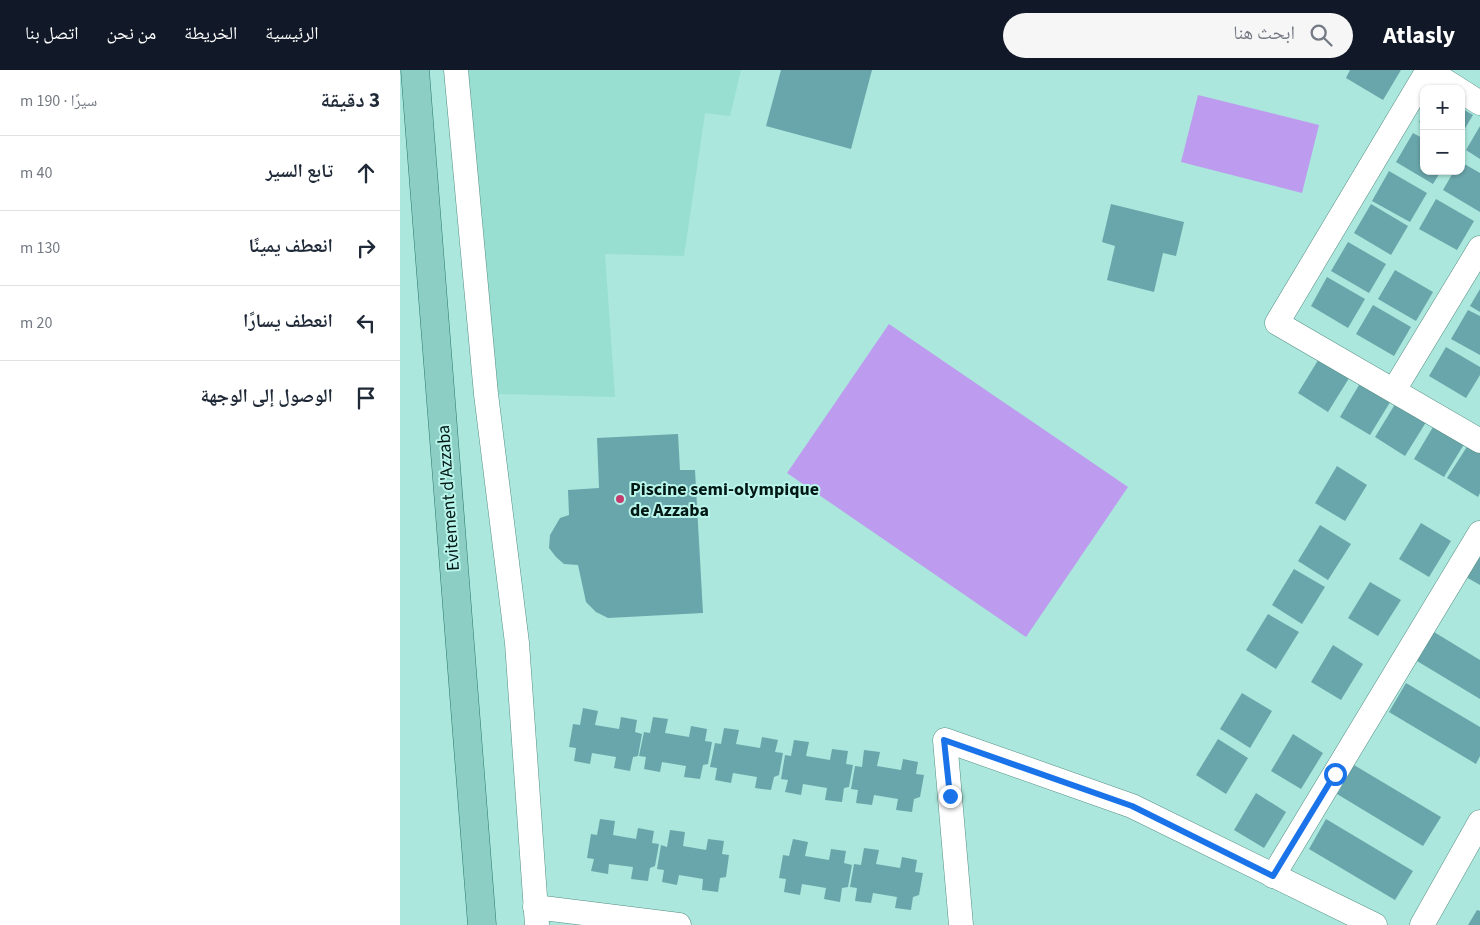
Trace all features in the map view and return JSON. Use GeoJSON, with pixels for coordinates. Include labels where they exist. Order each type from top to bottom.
{"type":"FeatureCollection","features":[{"type":"Feature","properties":{"kind":"main road","name":"Evitement d'Azzaba"},"geometry":{"type":"LineString","coordinates":[[415,70],[482,925]]}},
{"type":"Feature","properties":{"kind":"street"},"geometry":{"type":"LineString","coordinates":[[456,70],[486,394],[518,643],[536,916],[679,925]]}},
{"type":"Feature","properties":{"kind":"street"},"geometry":{"type":"LineString","coordinates":[[1452,85],[1428,70],[1277,323],[1480,441]]}},
{"type":"Feature","properties":{"kind":"street"},"geometry":{"type":"LineString","coordinates":[[1465,94],[1480,103]]}},
{"type":"Feature","properties":{"kind":"street"},"geometry":{"type":"LineString","coordinates":[[1394,390],[1480,248]]}},
{"type":"Feature","properties":{"kind":"street"},"geometry":{"type":"LineString","coordinates":[[1273,876],[1479,535]]}},
{"type":"Feature","properties":{"kind":"street"},"geometry":{"type":"LineString","coordinates":[[961,925],[944,740],[1132,806],[1375,925]]}},
{"type":"Feature","properties":{"kind":"street"},"geometry":{"type":"LineString","coordinates":[[1422,925],[1480,822]]}},
{"type":"Feature","properties":{"kind":"shaded area"},"geometry":{"type":"Polygon","coordinates":[[[467,70],[741,70],[730,116],[705,113],[684,256],[605,254],[615,397],[497,394],[467,70]]]}},
{"type":"Feature","properties":{"kind":"shaded area"},"geometry":{"type":"Polygon","coordinates":[[[1198,95],[1319,125],[1302,193],[1181,162],[1198,95]]]}},
{"type":"Feature","properties":{"kind":"shaded area"},"geometry":{"type":"Polygon","coordinates":[[[889,324],[1128,487],[1026,637],[787,473],[889,324]]]}},
{"type":"Feature","properties":{"kind":"building"},"geometry":{"type":"Polygon","coordinates":[[[781,70],[872,70],[851,149],[766,126],[781,70]]]}},
{"type":"Feature","properties":{"kind":"building"},"geometry":{"type":"Polygon","coordinates":[[[1350,70],[1401,70],[1383,100],[1346,78],[1350,70]]]}},
{"type":"Feature","properties":{"kind":"building"},"geometry":{"type":"Polygon","coordinates":[[[1465,110],[1473,115],[1465,128],[1465,110]]]}},
{"type":"Feature","properties":{"kind":"building"},"geometry":{"type":"Polygon","coordinates":[[[1480,126],[1480,159],[1466,150],[1480,126]]]}},
{"type":"Feature","properties":{"kind":"building"},"geometry":{"type":"Polygon","coordinates":[[[1413,133],[1420,137],[1420,175],[1439,175],[1433,184],[1396,162],[1413,133]]]}},
{"type":"Feature","properties":{"kind":"building"},"geometry":{"type":"Polygon","coordinates":[[[1465,164],[1480,173],[1480,212],[1443,190],[1452,175],[1465,175],[1465,164]]]}},
{"type":"Feature","properties":{"kind":"building"},"geometry":{"type":"Polygon","coordinates":[[[1389,171],[1427,193],[1410,222],[1372,201],[1389,171]]]}},
{"type":"Feature","properties":{"kind":"building"},"geometry":{"type":"Polygon","coordinates":[[[1436,199],[1474,221],[1457,250],[1419,229],[1436,199]]]}},
{"type":"Feature","properties":{"kind":"building"},"geometry":{"type":"Polygon","coordinates":[[[1111,204],[1184,222],[1176,256],[1163,253],[1154,292],[1107,280],[1115,246],[1102,242],[1111,204]]]}},
{"type":"Feature","properties":{"kind":"building"},"geometry":{"type":"Polygon","coordinates":[[[1371,204],[1408,226],[1391,255],[1354,233],[1371,204]]]}},
{"type":"Feature","properties":{"kind":"building"},"geometry":{"type":"Polygon","coordinates":[[[1348,242],[1386,264],[1369,293],[1331,271],[1348,242]]]}},
{"type":"Feature","properties":{"kind":"building"},"geometry":{"type":"Polygon","coordinates":[[[1395,270],[1433,292],[1416,321],[1378,299],[1395,270]]]}},
{"type":"Feature","properties":{"kind":"building"},"geometry":{"type":"Polygon","coordinates":[[[1327,277],[1365,299],[1348,328],[1311,306],[1327,277]]]}},
{"type":"Feature","properties":{"kind":"building"},"geometry":{"type":"Polygon","coordinates":[[[1480,289],[1480,312],[1470,306],[1480,289]]]}},
{"type":"Feature","properties":{"kind":"building"},"geometry":{"type":"Polygon","coordinates":[[[1373,305],[1411,327],[1394,356],[1356,334],[1373,305]]]}},
{"type":"Feature","properties":{"kind":"building"},"geometry":{"type":"Polygon","coordinates":[[[1468,310],[1480,316],[1480,355],[1451,339],[1468,310]]]}},
{"type":"Feature","properties":{"kind":"building"},"geometry":{"type":"Polygon","coordinates":[[[1446,347],[1480,367],[1480,375],[1466,398],[1429,376],[1446,347]]]}},
{"type":"Feature","properties":{"kind":"building"},"geometry":{"type":"Polygon","coordinates":[[[1320,357],[1351,375],[1328,412],[1298,393],[1320,357]]]}},
{"type":"Feature","properties":{"kind":"building"},"geometry":{"type":"Polygon","coordinates":[[[1362,380],[1392,399],[1370,435],[1340,417],[1362,380]]]}},
{"type":"Feature","properties":{"kind":"building"},"geometry":{"type":"Polygon","coordinates":[[[1397,401],[1428,419],[1405,456],[1375,437],[1397,401]]]}},
{"type":"Feature","properties":{"kind":"building"},"geometry":{"type":"Polygon","coordinates":[[[1436,422],[1466,441],[1444,477],[1414,459],[1436,422]]]}},
{"type":"Feature","properties":{"kind":"building"},"geometry":{"type":"Polygon","coordinates":[[[678,434],[680,470],[695,470],[703,613],[608,618],[596,612],[586,602],[578,565],[564,564],[556,557],[549,548],[550,535],[560,518],[569,515],[568,490],[599,488],[597,438],[678,434]]]}},
{"type":"Feature","properties":{"kind":"building"},"geometry":{"type":"Polygon","coordinates":[[[1470,442],[1480,448],[1480,493],[1478,497],[1447,478],[1470,442]]]}},
{"type":"Feature","properties":{"kind":"building"},"geometry":{"type":"Polygon","coordinates":[[[1337,466],[1367,485],[1345,521],[1315,503],[1337,466]]]}},
{"type":"Feature","properties":{"kind":"building"},"geometry":{"type":"Polygon","coordinates":[[[1421,523],[1451,541],[1429,577],[1399,559],[1421,523]]]}},
{"type":"Feature","properties":{"kind":"building"},"geometry":{"type":"Polygon","coordinates":[[[1320,525],[1351,544],[1328,580],[1298,561],[1320,525]]]}},
{"type":"Feature","properties":{"kind":"building"},"geometry":{"type":"Polygon","coordinates":[[[1480,554],[1480,585],[1466,577],[1480,554]]]}},
{"type":"Feature","properties":{"kind":"building"},"geometry":{"type":"Polygon","coordinates":[[[1294,569],[1325,587],[1302,624],[1272,605],[1294,569]]]}},
{"type":"Feature","properties":{"kind":"building"},"geometry":{"type":"Polygon","coordinates":[[[1370,582],[1401,600],[1378,636],[1348,618],[1370,582]]]}},
{"type":"Feature","properties":{"kind":"building"},"geometry":{"type":"Polygon","coordinates":[[[1268,614],[1299,632],[1276,669],[1246,650],[1268,614]]]}},
{"type":"Feature","properties":{"kind":"building"},"geometry":{"type":"Polygon","coordinates":[[[1434,632],[1480,660],[1480,699],[1417,661],[1434,632]]]}},
{"type":"Feature","properties":{"kind":"building"},"geometry":{"type":"Polygon","coordinates":[[[1333,645],[1363,664],[1341,700],[1311,682],[1333,645]]]}},
{"type":"Feature","properties":{"kind":"building"},"geometry":{"type":"Polygon","coordinates":[[[1406,683],[1480,727],[1480,756],[1476,764],[1389,712],[1406,683]]]}},
{"type":"Feature","properties":{"kind":"building"},"geometry":{"type":"Polygon","coordinates":[[[1242,693],[1272,711],[1250,748],[1220,729],[1242,693]]]}},
{"type":"Feature","properties":{"kind":"building"},"geometry":{"type":"Polygon","coordinates":[[[583,708],[598,711],[595,725],[619,729],[621,717],[637,720],[635,732],[642,734],[638,756],[633,757],[630,771],[614,768],[616,757],[592,753],[590,764],[574,761],[576,748],[569,747],[573,724],[580,725],[583,708]]]}},
{"type":"Feature","properties":{"kind":"building"},"geometry":{"type":"Polygon","coordinates":[[[653,717],[668,719],[665,733],[689,737],[691,726],[707,729],[705,741],[712,742],[708,764],[703,765],[700,779],[684,777],[686,766],[662,762],[660,772],[644,769],[646,757],[639,756],[644,732],[650,733],[653,717]]]}},
{"type":"Feature","properties":{"kind":"building"},"geometry":{"type":"Polygon","coordinates":[[[724,728],[739,730],[736,744],[760,748],[762,737],[778,740],[775,752],[783,753],[779,775],[774,777],[771,790],[755,788],[757,777],[733,773],[731,783],[715,780],[717,768],[710,767],[715,743],[721,744],[724,728]]]}},
{"type":"Feature","properties":{"kind":"building"},"geometry":{"type":"Polygon","coordinates":[[[1293,734],[1323,753],[1301,789],[1271,771],[1293,734]]]}},
{"type":"Feature","properties":{"kind":"building"},"geometry":{"type":"Polygon","coordinates":[[[1218,739],[1248,758],[1226,794],[1196,775],[1218,739]]]}},
{"type":"Feature","properties":{"kind":"building"},"geometry":{"type":"Polygon","coordinates":[[[794,740],[809,742],[806,756],[830,760],[832,749],[848,751],[846,764],[853,765],[849,787],[844,788],[842,802],[825,800],[827,788],[803,784],[801,795],[785,792],[788,780],[781,779],[785,755],[791,756],[794,740]]]}},
{"type":"Feature","properties":{"kind":"building"},"geometry":{"type":"Polygon","coordinates":[[[864,750],[880,752],[877,766],[901,770],[903,759],[918,762],[916,774],[924,775],[920,797],[914,799],[912,812],[896,810],[898,799],[874,795],[872,805],[856,803],[858,790],[851,789],[855,766],[862,767],[864,750]]]}},
{"type":"Feature","properties":{"kind":"building"},"geometry":{"type":"Polygon","coordinates":[[[1354,765],[1441,817],[1423,846],[1337,794],[1354,765]]]}},
{"type":"Feature","properties":{"kind":"building"},"geometry":{"type":"Polygon","coordinates":[[[1256,793],[1286,812],[1264,848],[1234,830],[1256,793]]]}},
{"type":"Feature","properties":{"kind":"building"},"geometry":{"type":"Polygon","coordinates":[[[600,819],[615,821],[613,835],[636,839],[638,828],[654,831],[652,843],[659,844],[655,866],[650,868],[648,881],[631,879],[633,867],[609,864],[608,874],[591,871],[594,859],[587,858],[591,834],[597,835],[600,819]]]}},
{"type":"Feature","properties":{"kind":"building"},"geometry":{"type":"Polygon","coordinates":[[[1326,819],[1413,871],[1395,900],[1309,849],[1326,819]]]}},
{"type":"Feature","properties":{"kind":"building"},"geometry":{"type":"Polygon","coordinates":[[[670,830],[685,832],[683,846],[706,850],[708,839],[724,841],[722,854],[729,855],[726,877],[720,878],[718,892],[702,890],[703,879],[679,875],[677,885],[662,882],[664,870],[657,869],[661,845],[667,847],[670,830]]]}},
{"type":"Feature","properties":{"kind":"building"},"geometry":{"type":"Polygon","coordinates":[[[793,839],[808,842],[805,856],[829,860],[831,849],[846,851],[844,863],[852,865],[848,887],[842,888],[840,902],[824,899],[826,888],[802,884],[800,895],[784,892],[786,879],[779,878],[783,855],[789,856],[793,839]]]}},
{"type":"Feature","properties":{"kind":"building"},"geometry":{"type":"Polygon","coordinates":[[[864,848],[879,850],[876,864],[900,868],[902,857],[917,860],[915,872],[923,873],[919,895],[913,897],[911,910],[895,908],[897,897],[873,893],[871,903],[855,901],[857,888],[850,887],[854,864],[861,865],[864,848]]]}},
{"type":"Feature","properties":{"kind":"building"},"geometry":{"type":"Polygon","coordinates":[[[1477,910],[1480,911],[1480,925],[1468,925],[1477,910]]]}},
{"type":"Feature","properties":{"kind":"place","name":"Piscine semi-olympique de Azzaba"},"geometry":{"type":"Point","coordinates":[620,499]}},
{"type":"Feature","properties":{"kind":"route"},"geometry":{"type":"LineString","coordinates":[[950,796],[944,740],[1132,806],[1273,876],[1335,774]]}}]}
